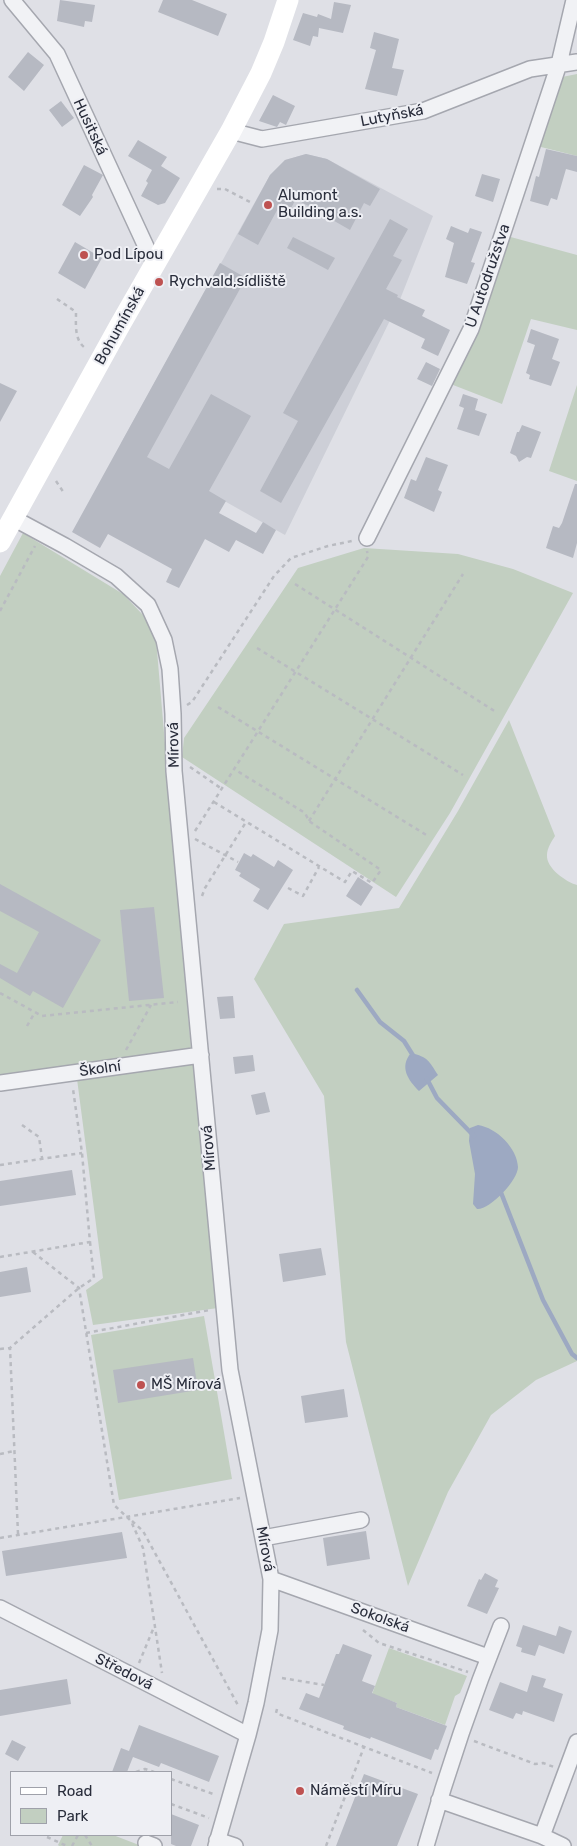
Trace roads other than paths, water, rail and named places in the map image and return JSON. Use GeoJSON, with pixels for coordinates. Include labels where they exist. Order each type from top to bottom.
{"type":"FeatureCollection","features":[{"type":"Feature","properties":{"kind":"main road","name":"Bohumínská"},"geometry":{"type":"LineString","coordinates":[[0,542],[231,130],[261,73],[288,0]]}},
{"type":"Feature","properties":{"kind":"street","name":"Husitská"},"geometry":{"type":"LineString","coordinates":[[12,0],[57,54],[155,263]]}},
{"type":"Feature","properties":{"kind":"street","name":"U Autodružstva"},"geometry":{"type":"LineString","coordinates":[[366,538],[471,329],[559,64],[574,0]]}},
{"type":"Feature","properties":{"kind":"street","name":"Lutyňská"},"geometry":{"type":"LineString","coordinates":[[231,130],[262,139],[423,111],[530,68],[577,62]]}},
{"type":"Feature","properties":{"kind":"street","name":"Mírová"},"geometry":{"type":"LineString","coordinates":[[13,518],[116,576],[148,605],[164,640],[170,669],[174,757],[230,1370],[271,1579],[270,1630],[248,1735],[217,1843]]}},
{"type":"Feature","properties":{"kind":"street","name":"Školní"},"geometry":{"type":"LineString","coordinates":[[0,1083],[200,1055]]}},
{"type":"Feature","properties":{"kind":"street"},"geometry":{"type":"LineString","coordinates":[[263,1538],[361,1520]]}},
{"type":"Feature","properties":{"kind":"street","name":"Sokolská"},"geometry":{"type":"LineString","coordinates":[[271,1579],[488,1657]]}},
{"type":"Feature","properties":{"kind":"street","name":"Středová"},"geometry":{"type":"LineString","coordinates":[[0,1608],[248,1735]]}},
{"type":"Feature","properties":{"kind":"street"},"geometry":{"type":"LineString","coordinates":[[426,1846],[446,1778],[488,1657],[501,1626]]}},
{"type":"Feature","properties":{"kind":"street"},"geometry":{"type":"LineString","coordinates":[[542,1836],[577,1742]]}},
{"type":"Feature","properties":{"kind":"street"},"geometry":{"type":"LineString","coordinates":[[439,1800],[542,1836],[563,1846]]}},
{"type":"Feature","properties":{"kind":"street"},"geometry":{"type":"LineString","coordinates":[[217,1843],[235,1846]]}},
{"type":"Feature","properties":{"kind":"water"},"geometry":{"type":"Polygon","coordinates":[[[411,1053],[427,1060],[438,1075],[419,1091],[406,1073],[407,1058],[411,1053]]]}},
{"type":"Feature","properties":{"kind":"water"},"geometry":{"type":"Polygon","coordinates":[[[478,1125],[492,1130],[505,1140],[514,1153],[518,1167],[513,1179],[496,1200],[489,1205],[477,1209],[473,1204],[475,1174],[469,1141],[470,1128],[478,1125]]]}},
{"type":"Feature","properties":{"kind":"waterway"},"geometry":{"type":"LineString","coordinates":[[357,990],[380,1022],[404,1041],[414,1057]]}},
{"type":"Feature","properties":{"kind":"waterway"},"geometry":{"type":"LineString","coordinates":[[427,1079],[437,1098],[474,1136]]}},
{"type":"Feature","properties":{"kind":"waterway"},"geometry":{"type":"LineString","coordinates":[[500,1190],[543,1300],[572,1354],[577,1358]]}},
{"type":"Feature","properties":{"kind":"place","name":"Alumont Building a.s."},"geometry":{"type":"Point","coordinates":[268,205]}},
{"type":"Feature","properties":{"kind":"place","name":"Pod Lípou"},"geometry":{"type":"Point","coordinates":[84,255]}},
{"type":"Feature","properties":{"kind":"place","name":"Rychvald,sídliště"},"geometry":{"type":"Point","coordinates":[159,282]}},
{"type":"Feature","properties":{"kind":"place","name":"MŠ Mírová"},"geometry":{"type":"Point","coordinates":[141,1385]}},
{"type":"Feature","properties":{"kind":"place","name":"Náměstí Míru"},"geometry":{"type":"Point","coordinates":[300,1791]}}]}
